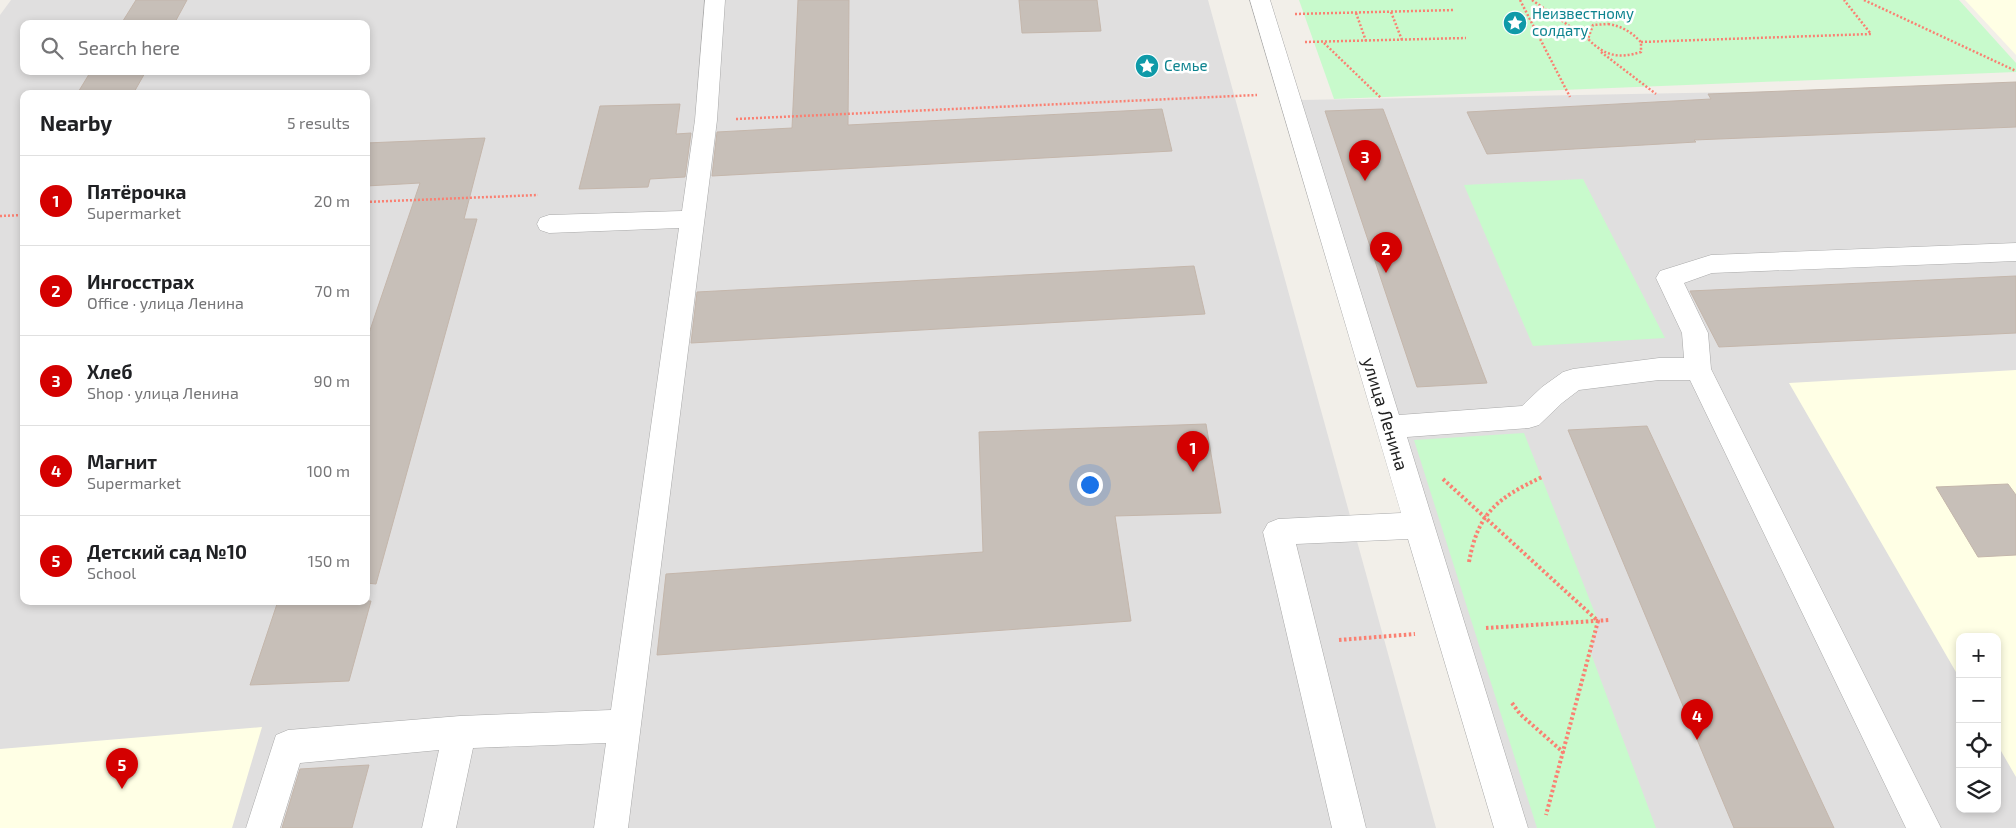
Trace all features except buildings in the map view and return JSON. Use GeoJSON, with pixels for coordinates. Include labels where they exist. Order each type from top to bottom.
{"type":"FeatureCollection","features":[{"type":"Feature","properties":{"kind":"street"},"geometry":{"type":"LineString","coordinates":[[611,828],[706,120],[715,0]]}},
{"type":"Feature","properties":{"kind":"street","name":"улица Ленина"},"geometry":{"type":"LineString","coordinates":[[1260,0],[1511,828]]}},
{"type":"Feature","properties":{"kind":"street"},"geometry":{"type":"LineString","coordinates":[[548,224],[692,219]]}},
{"type":"Feature","properties":{"kind":"street"},"geometry":{"type":"LineString","coordinates":[[1924,828],[1698,369],[1694,334],[1669,278],[1710,264],[2016,252]]}},
{"type":"Feature","properties":{"kind":"street"},"geometry":{"type":"LineString","coordinates":[[1389,427],[1529,417],[1552,395],[1574,380],[1659,369],[1698,369]]}},
{"type":"Feature","properties":{"kind":"street"},"geometry":{"type":"LineString","coordinates":[[1350,828],[1278,532],[1419,525]]}},
{"type":"Feature","properties":{"kind":"street"},"geometry":{"type":"LineString","coordinates":[[264,828],[288,748],[460,732],[624,726]]}},
{"type":"Feature","properties":{"kind":"street"},"geometry":{"type":"LineString","coordinates":[[439,828],[460,732]]}},
{"type":"Feature","properties":{"kind":"path"},"geometry":{"type":"LineString","coordinates":[[1520,0],[1570,97]]}},
{"type":"Feature","properties":{"kind":"path"},"geometry":{"type":"LineString","coordinates":[[1532,0],[1588,38],[1599,50],[1656,94]]}},
{"type":"Feature","properties":{"kind":"path"},"geometry":{"type":"LineString","coordinates":[[1588,38],[1593,26],[1610,23],[1628,30],[1641,42],[1871,34],[1844,0]]}},
{"type":"Feature","properties":{"kind":"path"},"geometry":{"type":"LineString","coordinates":[[1864,0],[2016,71]]}},
{"type":"Feature","properties":{"kind":"path"},"geometry":{"type":"LineString","coordinates":[[1293,14],[1454,10]]}},
{"type":"Feature","properties":{"kind":"path"},"geometry":{"type":"LineString","coordinates":[[1391,12],[1402,40]]}},
{"type":"Feature","properties":{"kind":"path"},"geometry":{"type":"LineString","coordinates":[[1356,13],[1366,41]]}},
{"type":"Feature","properties":{"kind":"path"},"geometry":{"type":"LineString","coordinates":[[1300,42],[1466,38]]}},
{"type":"Feature","properties":{"kind":"path"},"geometry":{"type":"LineString","coordinates":[[1323,42],[1381,98]]}},
{"type":"Feature","properties":{"kind":"path"},"geometry":{"type":"LineString","coordinates":[[1599,50],[1624,57],[1641,52],[1641,42]]}},
{"type":"Feature","properties":{"kind":"path"},"geometry":{"type":"LineString","coordinates":[[706,120],[1258,95]]}},
{"type":"Feature","properties":{"kind":"path"},"geometry":{"type":"LineString","coordinates":[[370,202],[541,195]]}},
{"type":"Feature","properties":{"kind":"path"},"geometry":{"type":"LineString","coordinates":[[0,216],[20,215]]}},
{"type":"Feature","properties":{"kind":"path"},"geometry":{"type":"LineString","coordinates":[[1441,477],[1598,620],[1545,819]]}},
{"type":"Feature","properties":{"kind":"path"},"geometry":{"type":"LineString","coordinates":[[1468,571],[1470,548],[1483,517],[1512,491],[1542,477]]}},
{"type":"Feature","properties":{"kind":"path"},"geometry":{"type":"LineString","coordinates":[[1511,701],[1520,714],[1564,753]]}},
{"type":"Feature","properties":{"kind":"shaded area"},"geometry":{"type":"Polygon","coordinates":[[[11,0],[1208,0],[1436,828],[0,828],[0,15],[11,0]]]}},
{"type":"Feature","properties":{"kind":"shaded area"},"geometry":{"type":"Polygon","coordinates":[[[1965,0],[2016,0],[2016,55],[1965,0]]]}},
{"type":"Feature","properties":{"kind":"shaded area"},"geometry":{"type":"Polygon","coordinates":[[[2016,87],[2016,828],[1528,828],[1300,100],[2016,87]]]}},
{"type":"Feature","properties":{"kind":"shaded area"},"geometry":{"type":"Polygon","coordinates":[[[2016,370],[2016,777],[2001,751],[2001,633],[1956,633],[1956,672],[1789,383],[2016,370]]]}},
{"type":"Feature","properties":{"kind":"shaded area"},"geometry":{"type":"Polygon","coordinates":[[[262,727],[232,828],[0,828],[0,749],[262,727]]]}},
{"type":"Feature","properties":{"kind":"green space"},"geometry":{"type":"Polygon","coordinates":[[[1299,0],[1959,0],[2016,63],[2016,72],[1334,99],[1299,0]]]}},
{"type":"Feature","properties":{"kind":"green space"},"geometry":{"type":"Polygon","coordinates":[[[1583,179],[1665,338],[1533,346],[1464,185],[1583,179]]]}},
{"type":"Feature","properties":{"kind":"green space"},"geometry":{"type":"Polygon","coordinates":[[[1524,433],[1598,621],[1590,651],[1656,828],[1537,828],[1414,440],[1524,433]]]}},
{"type":"Feature","properties":{"kind":"place","name":"Неизвестному солдату"},"geometry":{"type":"Point","coordinates":[1515,23]}},
{"type":"Feature","properties":{"kind":"place","name":"Семье"},"geometry":{"type":"Point","coordinates":[1147,66]}},
{"type":"Feature","properties":{"kind":"place","name":"Хлеб"},"geometry":{"type":"Point","coordinates":[1365,181]}},
{"type":"Feature","properties":{"kind":"place","name":"Ингосстрах"},"geometry":{"type":"Point","coordinates":[1386,273]}},
{"type":"Feature","properties":{"kind":"place","name":"Пятёрочка"},"geometry":{"type":"Point","coordinates":[1193,472]}},
{"type":"Feature","properties":{"kind":"place","name":"Магнит"},"geometry":{"type":"Point","coordinates":[1697,740]}},
{"type":"Feature","properties":{"kind":"place","name":"Детский сад №10"},"geometry":{"type":"Point","coordinates":[122,789]}}]}
